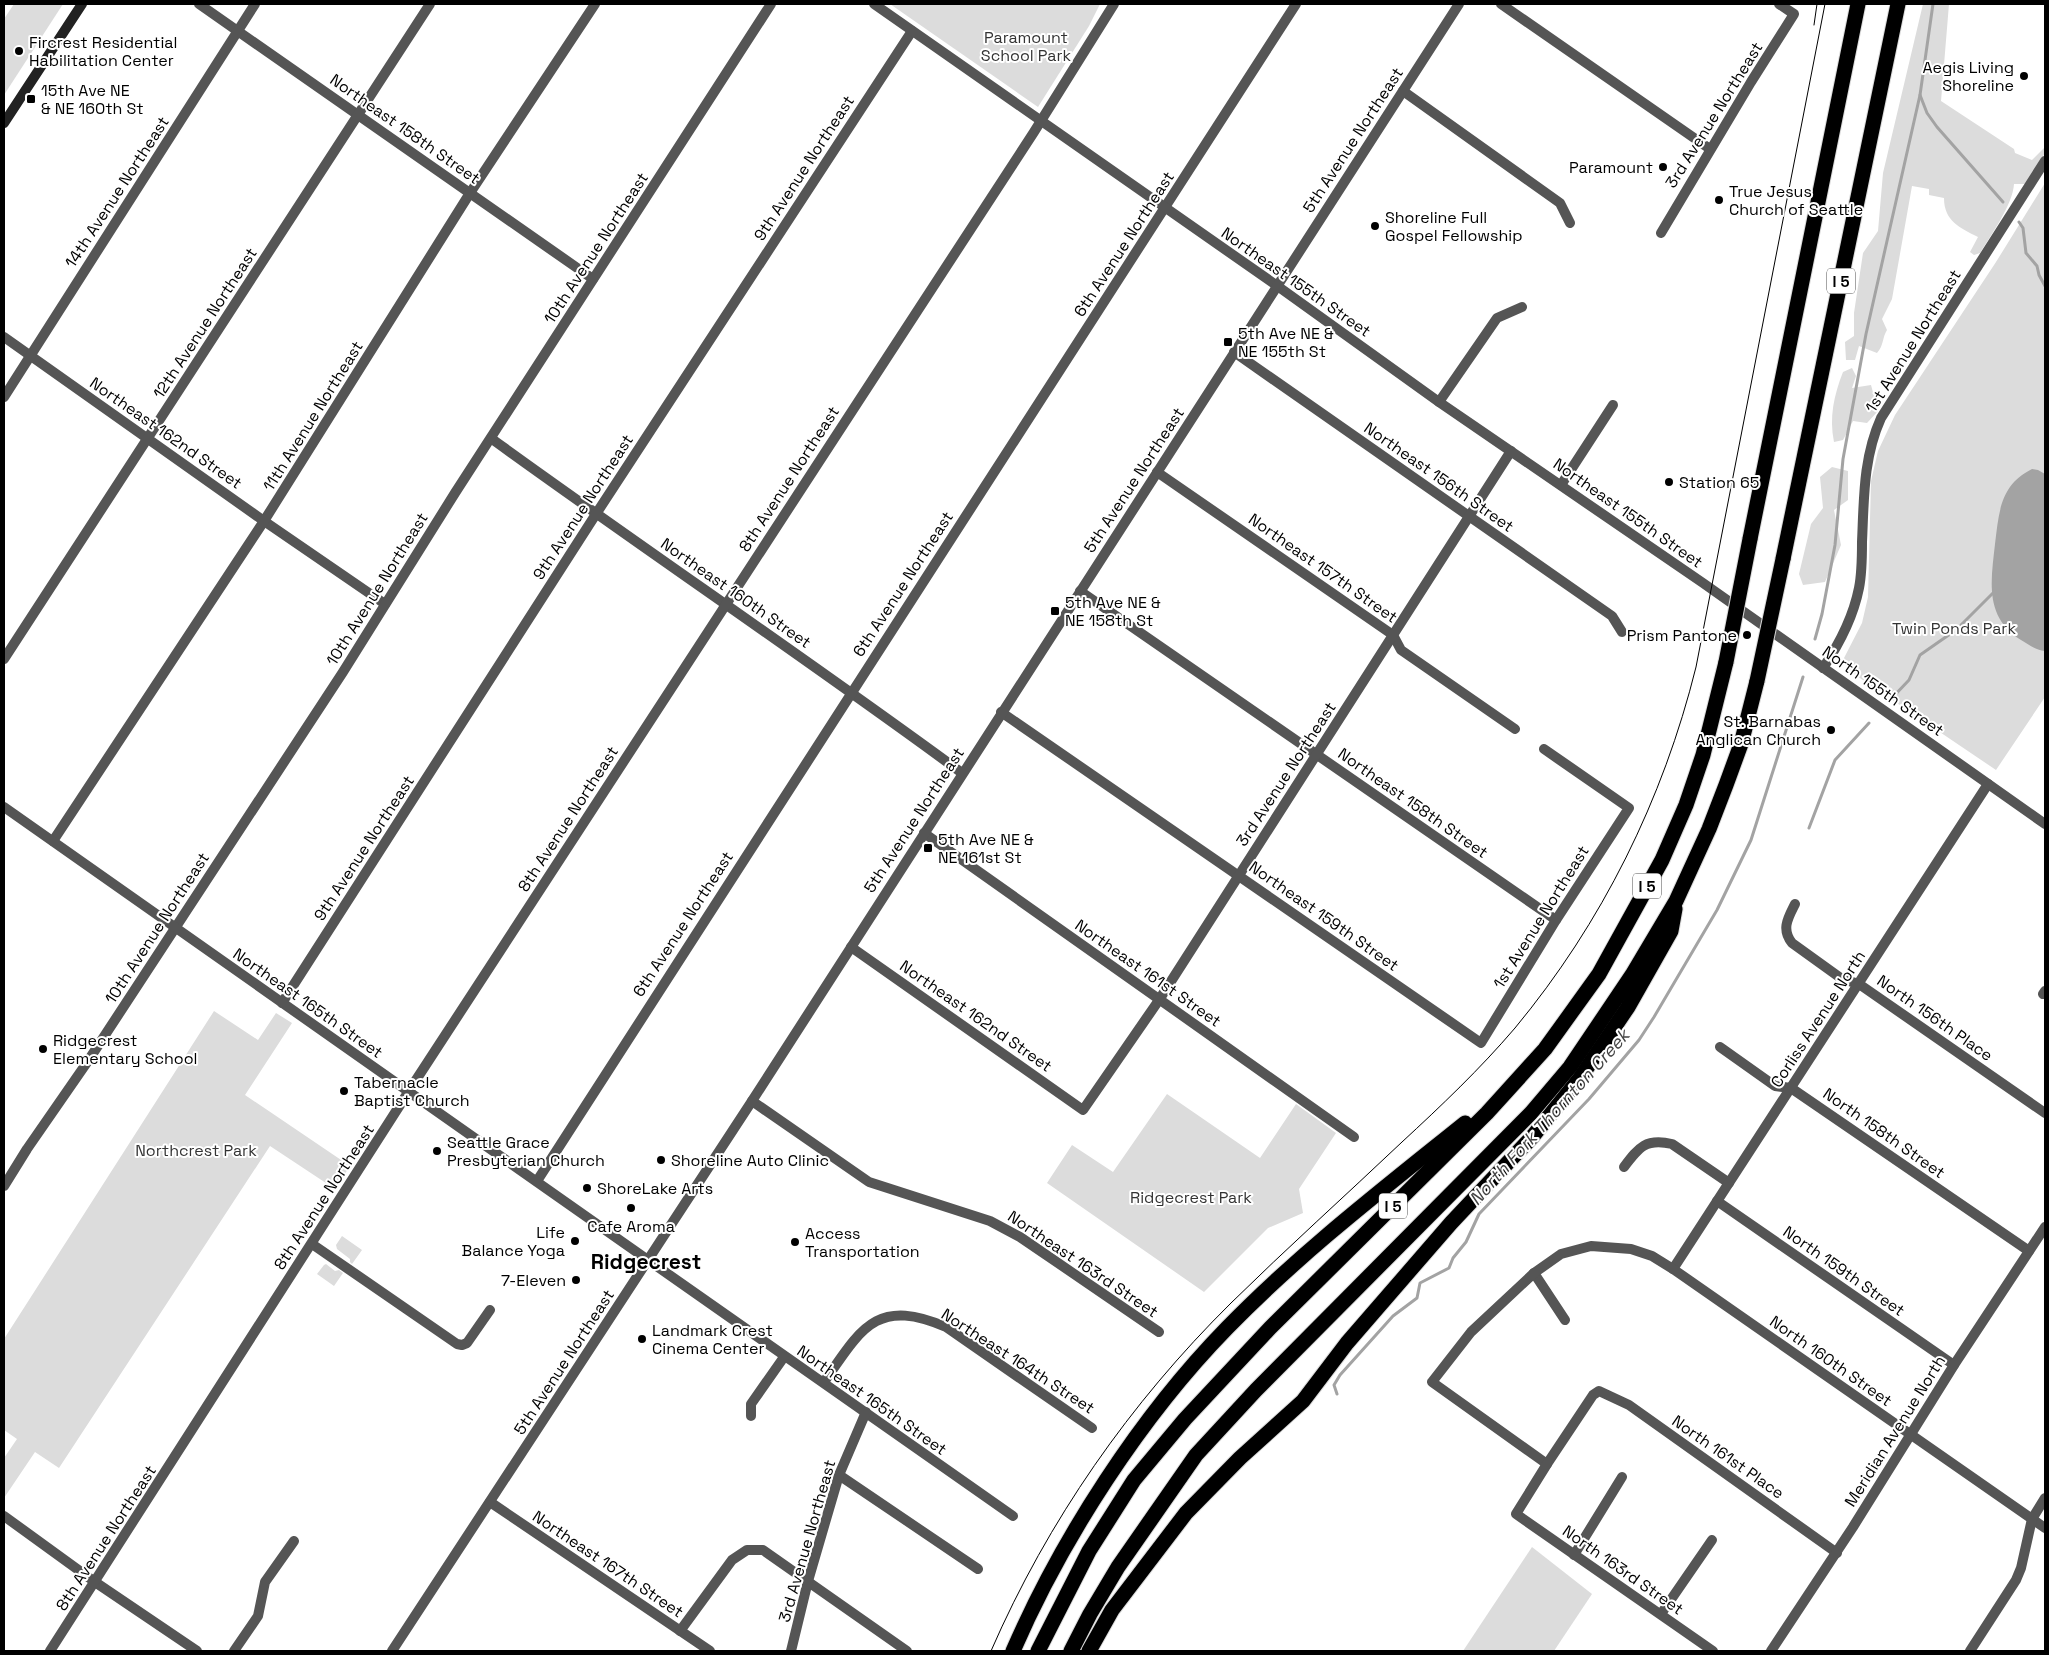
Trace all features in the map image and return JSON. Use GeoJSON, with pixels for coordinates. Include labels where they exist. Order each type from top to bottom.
{"type":"FeatureCollection","features":[{"type":"Feature","properties":{"kind":"highway","name":"I 5"},"geometry":{"type":"LineString","coordinates":[[1038,1651],[1089,1551],[1134,1480],[1185,1419],[1270,1328],[1480,1120],[1545,1049],[1599,974],[1662,860],[1686,805],[1705,746],[1726,662],[1858,4]]}},
{"type":"Feature","properties":{"kind":"highway","name":"I 5"},"geometry":{"type":"LineString","coordinates":[[1070,1651],[1118,1567],[1196,1455],[1256,1390],[1301,1347],[1531,1113],[1570,1067],[1632,975],[1676,901],[1710,829],[1741,744],[1758,681],[1898,4]]}},
{"type":"Feature","properties":{"kind":"highway"},"geometry":{"type":"LineString","coordinates":[[1089,1651],[1112,1610],[1186,1512],[1240,1458],[1303,1401],[1347,1342],[1451,1223],[1533,1136],[1580,1078],[1628,1007],[1671,932],[1676,901]]}},
{"type":"Feature","properties":{"kind":"highway"},"geometry":{"type":"LineString","coordinates":[[1012,1651],[1051,1574],[1085,1513],[1127,1449],[1204,1353],[1228,1328],[1338,1226],[1514,1084]]}},
{"type":"Feature","properties":{"kind":"main road"},"geometry":{"type":"LineString","coordinates":[[4,123],[82,4]]}},
{"type":"Feature","properties":{"kind":"street","name":"Northeast 158th Street"},"geometry":{"type":"LineString","coordinates":[[199,4],[594,278]]}},
{"type":"Feature","properties":{"kind":"street","name":"14th Avenue Northeast"},"geometry":{"type":"LineString","coordinates":[[4,396],[255,4]]}},
{"type":"Feature","properties":{"kind":"street","name":"12th Avenue Northeast"},"geometry":{"type":"LineString","coordinates":[[4,659],[430,4]]}},
{"type":"Feature","properties":{"kind":"street","name":"11th Avenue Northeast"},"geometry":{"type":"LineString","coordinates":[[53,842],[264,521],[470,192],[595,4]]}},
{"type":"Feature","properties":{"kind":"street","name":"10th Avenue Northeast"},"geometry":{"type":"LineString","coordinates":[[4,1186],[26,1149],[88,1061],[174,927],[339,678],[771,4]]}},
{"type":"Feature","properties":{"kind":"street","name":"Northeast 155th Street"},"geometry":{"type":"LineString","coordinates":[[874,4],[1276,285],[1439,402],[1703,583]]}},
{"type":"Feature","properties":{"kind":"street","name":"8th Avenue Northeast"},"geometry":{"type":"LineString","coordinates":[[50,1651],[409,1092],[1040,121],[1114,4]]}},
{"type":"Feature","properties":{"kind":"street","name":"6th Avenue Northeast"},"geometry":{"type":"LineString","coordinates":[[536,1181],[850,691],[1166,208],[1296,4]]}},
{"type":"Feature","properties":{"kind":"street","name":"5th Avenue Northeast"},"geometry":{"type":"LineString","coordinates":[[392,1651],[752,1101],[1276,285],[1459,4]]}},
{"type":"Feature","properties":{"kind":"street"},"geometry":{"type":"LineString","coordinates":[[1502,4],[1710,149]]}},
{"type":"Feature","properties":{"kind":"street","name":"3rd Avenue Northeast"},"geometry":{"type":"LineString","coordinates":[[1661,233],[1710,149],[1794,14],[1779,4]]}},
{"type":"Feature","properties":{"kind":"street","name":"9th Avenue Northeast"},"geometry":{"type":"LineString","coordinates":[[282,1003],[596,514],[912,31]]}},
{"type":"Feature","properties":{"kind":"street"},"geometry":{"type":"LineString","coordinates":[[1403,91],[1560,203],[1570,223]]}},
{"type":"Feature","properties":{"kind":"street","name":"1st Avenue Northeast"},"geometry":{"type":"LineString","coordinates":[[1823,668],[1843,636],[1859,588],[1866,463],[1880,418],[2045,161]]}},
{"type":"Feature","properties":{"kind":"street"},"geometry":{"type":"LineString","coordinates":[[1439,402],[1497,318],[1522,307]]}},
{"type":"Feature","properties":{"kind":"street","name":"Northeast 162nd Street"},"geometry":{"type":"LineString","coordinates":[[4,337],[385,604]]}},
{"type":"Feature","properties":{"kind":"street","name":"Northeast 156th Street"},"geometry":{"type":"LineString","coordinates":[[1234,352],[1612,616],[1622,632]]}},
{"type":"Feature","properties":{"kind":"street"},"geometry":{"type":"LineString","coordinates":[[1561,485],[1612,405]]}},
{"type":"Feature","properties":{"kind":"street","name":"Northeast 160th Street"},"geometry":{"type":"LineString","coordinates":[[492,439],[725,605],[850,691],[962,773]]}},
{"type":"Feature","properties":{"kind":"street","name":"3rd Avenue Northeast"},"geometry":{"type":"LineString","coordinates":[[1083,1110],[1159,1000],[1511,452]]}},
{"type":"Feature","properties":{"kind":"street","name":"Northeast 157th Street"},"geometry":{"type":"LineString","coordinates":[[1157,472],[1393,635],[1402,650],[1515,729]]}},
{"type":"Feature","properties":{"kind":"street","name":"North 155th Street"},"geometry":{"type":"LineString","coordinates":[[1703,583],[2045,824]]}},
{"type":"Feature","properties":{"kind":"street","name":"Northeast 158th Street"},"geometry":{"type":"LineString","coordinates":[[1080,591],[1556,920]]}},
{"type":"Feature","properties":{"kind":"street","name":"Northeast 159th Street"},"geometry":{"type":"LineString","coordinates":[[1001,712],[1480,1044]]}},
{"type":"Feature","properties":{"kind":"street","name":"1st Avenue Northeast"},"geometry":{"type":"LineString","coordinates":[[1480,1044],[1556,920],[1629,808],[1544,749]]}},
{"type":"Feature","properties":{"kind":"street","name":"Corliss Avenue North"},"geometry":{"type":"LineString","coordinates":[[1674,1269],[1988,784]]}},
{"type":"Feature","properties":{"kind":"street","name":"Northeast 165th Street"},"geometry":{"type":"LineString","coordinates":[[4,807],[784,1357],[824,1382],[1013,1516]]}},
{"type":"Feature","properties":{"kind":"street","name":"Northeast 161st Street"},"geometry":{"type":"LineString","coordinates":[[924,833],[1354,1137]]}},
{"type":"Feature","properties":{"kind":"street","name":"North 156th Place"},"geometry":{"type":"LineString","coordinates":[[1795,904],[1785,925],[1788,939],[1792,943],[1842,979],[1859,984],[2045,1113]]}},
{"type":"Feature","properties":{"kind":"street","name":"Northeast 162nd Street"},"geometry":{"type":"LineString","coordinates":[[851,947],[1083,1110]]}},
{"type":"Feature","properties":{"kind":"street","name":"North 158th Street"},"geometry":{"type":"LineString","coordinates":[[1720,1046],[1775,1086],[1791,1088],[2029,1252]]}},
{"type":"Feature","properties":{"kind":"street","name":"Northeast 163rd Street"},"geometry":{"type":"LineString","coordinates":[[752,1101],[869,1182],[979,1217],[1020,1237],[1159,1332]]}},
{"type":"Feature","properties":{"kind":"street"},"geometry":{"type":"LineString","coordinates":[[1624,1166],[1637,1150],[1649,1142],[1661,1142],[1672,1144],[1730,1183]]}},
{"type":"Feature","properties":{"kind":"street","name":"North 159th Street"},"geometry":{"type":"LineString","coordinates":[[1718,1201],[1954,1365]]}},
{"type":"Feature","properties":{"kind":"street","name":"Meridian Avenue North"},"geometry":{"type":"LineString","coordinates":[[1771,1651],[1837,1552],[1954,1365],[2045,1227]]}},
{"type":"Feature","properties":{"kind":"street"},"geometry":{"type":"LineString","coordinates":[[312,1244],[457,1344],[467,1343],[490,1310]]}},
{"type":"Feature","properties":{"kind":"street","name":"North 160th Street"},"geometry":{"type":"LineString","coordinates":[[1547,1464],[1432,1382],[1471,1332],[1534,1273],[1561,1254],[1592,1246],[1631,1249],[1652,1256],[1674,1269],[2045,1528]]}},
{"type":"Feature","properties":{"kind":"street"},"geometry":{"type":"LineString","coordinates":[[1534,1273],[1564,1320]]}},
{"type":"Feature","properties":{"kind":"street","name":"Northeast 164th Street"},"geometry":{"type":"LineString","coordinates":[[824,1382],[853,1340],[873,1322],[891,1316],[914,1316],[927,1319],[946,1328],[1092,1428]]}},
{"type":"Feature","properties":{"kind":"street"},"geometry":{"type":"LineString","coordinates":[[751,1416],[751,1404],[784,1357]]}},
{"type":"Feature","properties":{"kind":"street","name":"North 161st Place"},"geometry":{"type":"LineString","coordinates":[[1547,1464],[1593,1395],[1599,1390],[1629,1405],[1837,1552]]}},
{"type":"Feature","properties":{"kind":"street","name":"3rd Avenue Northeast"},"geometry":{"type":"LineString","coordinates":[[791,1651],[808,1581],[839,1475],[866,1412]]}},
{"type":"Feature","properties":{"kind":"street","name":"North 163rd Street"},"geometry":{"type":"LineString","coordinates":[[1547,1464],[1516,1514],[1713,1651]]}},
{"type":"Feature","properties":{"kind":"street"},"geometry":{"type":"LineString","coordinates":[[839,1475],[978,1569]]}},
{"type":"Feature","properties":{"kind":"street"},"geometry":{"type":"LineString","coordinates":[[1574,1555],[1622,1476]]}},
{"type":"Feature","properties":{"kind":"street"},"geometry":{"type":"LineString","coordinates":[[1970,1651],[2016,1580],[2021,1568],[2032,1519],[2045,1498]]}},
{"type":"Feature","properties":{"kind":"street","name":"Northeast 167th Street"},"geometry":{"type":"LineString","coordinates":[[490,1502],[710,1651]]}},
{"type":"Feature","properties":{"kind":"street"},"geometry":{"type":"LineString","coordinates":[[4,1516],[197,1651]]}},
{"type":"Feature","properties":{"kind":"street"},"geometry":{"type":"LineString","coordinates":[[1660,1614],[1712,1540]]}},
{"type":"Feature","properties":{"kind":"street"},"geometry":{"type":"LineString","coordinates":[[234,1651],[258,1616],[265,1582],[294,1541]]}},
{"type":"Feature","properties":{"kind":"street"},"geometry":{"type":"LineString","coordinates":[[680,1631],[732,1560],[747,1550],[763,1550],[907,1651]]}},
{"type":"Feature","properties":{"kind":"green space","name":"Fircrest Residential Habilitation Center"},"geometry":{"type":"Polygon","coordinates":[[[14,4],[63,4],[4,95],[4,19],[14,4]]]}},
{"type":"Feature","properties":{"kind":"green space","name":"Paramount School Park"},"geometry":{"type":"Polygon","coordinates":[[[890,4],[1100,4],[1089,26],[1038,107],[890,4]]]}},
{"type":"Feature","properties":{"kind":"green space"},"geometry":{"type":"Polygon","coordinates":[[[1923,4],[1949,4],[1941,101],[2014,149],[2015,153],[2032,160],[2045,147],[2045,153],[2027,184],[2014,184],[2010,201],[2001,219],[1980,253],[1974,255],[1970,252],[1978,237],[1954,223],[1947,213],[1944,198],[1929,195],[1929,189],[1912,186],[1892,299],[1882,319],[1887,330],[1882,344],[1877,353],[1859,346],[1855,360],[1846,360],[1845,342],[1854,336],[1854,313],[1863,253],[1878,231],[1883,173],[1923,4]]]}},
{"type":"Feature","properties":{"kind":"green space","name":"Twin Ponds Park"},"geometry":{"type":"Polygon","coordinates":[[[2045,183],[2045,697],[1996,770],[1848,670],[1844,658],[1862,623],[1868,597],[1871,481],[1878,451],[1895,415],[1996,262],[2045,183]]]}},
{"type":"Feature","properties":{"kind":"green space"},"geometry":{"type":"Polygon","coordinates":[[[1852,368],[1856,376],[1852,388],[1871,385],[1878,411],[1867,423],[1853,421],[1843,440],[1834,442],[1832,415],[1837,389],[1843,372],[1852,368]]]}},
{"type":"Feature","properties":{"kind":"green space"},"geometry":{"type":"Polygon","coordinates":[[[1832,467],[1848,471],[1848,500],[1834,510],[1841,545],[1825,582],[1803,585],[1799,574],[1811,524],[1823,508],[1820,477],[1832,467]]]}},
{"type":"Feature","properties":{"kind":"green space","name":"Northcrest Park"},"geometry":{"type":"Polygon","coordinates":[[[214,1011],[258,1040],[276,1013],[292,1023],[245,1095],[350,1166],[335,1189],[270,1146],[59,1468],[35,1452],[4,1498],[4,1458],[17,1439],[4,1430],[4,1339],[214,1011]]]}},
{"type":"Feature","properties":{"kind":"green space","name":"Ridgecrest Park"},"geometry":{"type":"Polygon","coordinates":[[[1167,1094],[1260,1158],[1296,1104],[1336,1133],[1299,1189],[1303,1213],[1268,1228],[1204,1292],[1047,1183],[1072,1145],[1113,1172],[1167,1094]]]}},
{"type":"Feature","properties":{"kind":"green space"},"geometry":{"type":"Polygon","coordinates":[[[342,1236],[362,1250],[352,1264],[350,1259],[337,1249],[336,1245],[342,1236]]]}},
{"type":"Feature","properties":{"kind":"green space"},"geometry":{"type":"Polygon","coordinates":[[[326,1264],[335,1271],[339,1270],[343,1273],[334,1286],[317,1274],[326,1264]]]}},
{"type":"Feature","properties":{"kind":"green space"},"geometry":{"type":"Polygon","coordinates":[[[1532,1547],[1592,1594],[1554,1651],[1463,1651],[1532,1547]]]}},
{"type":"Feature","properties":{"kind":"shaded area"},"geometry":{"type":"Polygon","coordinates":[[[2032,469],[2045,474],[2045,651],[2021,640],[2009,631],[1995,609],[1992,585],[1996,532],[2003,500],[2013,483],[2032,469]]]}},
{"type":"Feature","properties":{"kind":"waterway","name":"North Fork Thornton Creek"},"geometry":{"type":"LineString","coordinates":[[1933,4],[1920,95],[1927,113],[1937,127],[2003,202]]}},
{"type":"Feature","properties":{"kind":"waterway"},"geometry":{"type":"LineString","coordinates":[[1815,639],[1822,614],[1835,545],[1843,459],[1866,334],[1920,95]]}},
{"type":"Feature","properties":{"kind":"waterway","name":"North Fork Thornton Creek"},"geometry":{"type":"LineString","coordinates":[[2019,222],[2023,228],[2026,253],[2037,266],[2045,286]]}},
{"type":"Feature","properties":{"kind":"waterway","name":"North Fork Thornton Creek"},"geometry":{"type":"LineString","coordinates":[[1961,625],[1994,592]]}},
{"type":"Feature","properties":{"kind":"waterway","name":"North Fork Thornton Creek"},"geometry":{"type":"LineString","coordinates":[[1892,698],[1909,680],[1920,655],[1953,632]]}},
{"type":"Feature","properties":{"kind":"waterway","name":"North Fork Thornton Creek"},"geometry":{"type":"LineString","coordinates":[[1337,1394],[1334,1385],[1340,1375],[1393,1316],[1417,1298],[1420,1283],[1449,1268],[1453,1258],[1466,1242],[1479,1214],[1589,1099],[1639,1040],[1654,1017],[1717,910],[1751,840],[1803,677]]}},
{"type":"Feature","properties":{"kind":"waterway","name":"North Fork Thornton Creek"},"geometry":{"type":"LineString","coordinates":[[1809,828],[1835,760],[1869,723]]}},
{"type":"Feature","properties":{"kind":"tram line"},"geometry":{"type":"LineString","coordinates":[[1814,25],[1817,4]]}},
{"type":"Feature","properties":{"kind":"tram line"},"geometry":{"type":"LineString","coordinates":[[991,1651],[1038,1555],[1065,1510],[1094,1465],[1159,1381],[1231,1303],[1446,1101],[1502,1043],[1546,988],[1575,946],[1602,903],[1626,858],[1666,765],[1696,667],[1825,4]]}},
{"type":"Feature","properties":{"kind":"place","name":"Fircrest Residential Habilitation Center"},"geometry":{"type":"Point","coordinates":[19,51]}},
{"type":"Feature","properties":{"kind":"place","name":"Aegis Living Shoreline"},"geometry":{"type":"Point","coordinates":[2024,76]}},
{"type":"Feature","properties":{"kind":"place","name":"15th Ave NE & NE 160th St"},"geometry":{"type":"Point","coordinates":[31,99]}},
{"type":"Feature","properties":{"kind":"place","name":"Paramount"},"geometry":{"type":"Point","coordinates":[1663,167]}},
{"type":"Feature","properties":{"kind":"place","name":"True Jesus Church of Seattle"},"geometry":{"type":"Point","coordinates":[1719,200]}},
{"type":"Feature","properties":{"kind":"place","name":"Shoreline Full Gospel Fellowship"},"geometry":{"type":"Point","coordinates":[1375,226]}},
{"type":"Feature","properties":{"kind":"place","name":"5th Ave NE & NE 155th St"},"geometry":{"type":"Point","coordinates":[1228,342]}},
{"type":"Feature","properties":{"kind":"place","name":"Station 65"},"geometry":{"type":"Point","coordinates":[1669,482]}},
{"type":"Feature","properties":{"kind":"place","name":"5th Ave NE & NE 158th St"},"geometry":{"type":"Point","coordinates":[1055,611]}},
{"type":"Feature","properties":{"kind":"place","name":"Prism Pantone"},"geometry":{"type":"Point","coordinates":[1747,635]}},
{"type":"Feature","properties":{"kind":"place","name":"St. Barnabas Anglican Church"},"geometry":{"type":"Point","coordinates":[1831,730]}},
{"type":"Feature","properties":{"kind":"place","name":"5th Ave NE & NE 161st St"},"geometry":{"type":"Point","coordinates":[928,848]}},
{"type":"Feature","properties":{"kind":"place","name":"Ridgecrest Elementary School"},"geometry":{"type":"Point","coordinates":[43,1049]}},
{"type":"Feature","properties":{"kind":"place","name":"Tabernacle Baptist Church"},"geometry":{"type":"Point","coordinates":[344,1091]}},
{"type":"Feature","properties":{"kind":"place","name":"Seattle Grace Presbyterian Church"},"geometry":{"type":"Point","coordinates":[437,1151]}},
{"type":"Feature","properties":{"kind":"place","name":"Shoreline Auto Clinic"},"geometry":{"type":"Point","coordinates":[661,1160]}},
{"type":"Feature","properties":{"kind":"place","name":"ShoreLake Arts"},"geometry":{"type":"Point","coordinates":[587,1188]}},
{"type":"Feature","properties":{"kind":"place","name":"Cafe Aroma"},"geometry":{"type":"Point","coordinates":[631,1208]}},
{"type":"Feature","properties":{"kind":"place","name":"Life Balance Yoga"},"geometry":{"type":"Point","coordinates":[575,1241]}},
{"type":"Feature","properties":{"kind":"place","name":"Access Transportation"},"geometry":{"type":"Point","coordinates":[795,1242]}},
{"type":"Feature","properties":{"kind":"place","name":"7-Eleven"},"geometry":{"type":"Point","coordinates":[576,1280]}},
{"type":"Feature","properties":{"kind":"place","name":"Landmark Crest Cinema Center"},"geometry":{"type":"Point","coordinates":[642,1339]}},
{"type":"Feature","properties":{"kind":"district","name":"Ridgecrest"},"geometry":{"type":"Point","coordinates":[646,1261]}}]}
